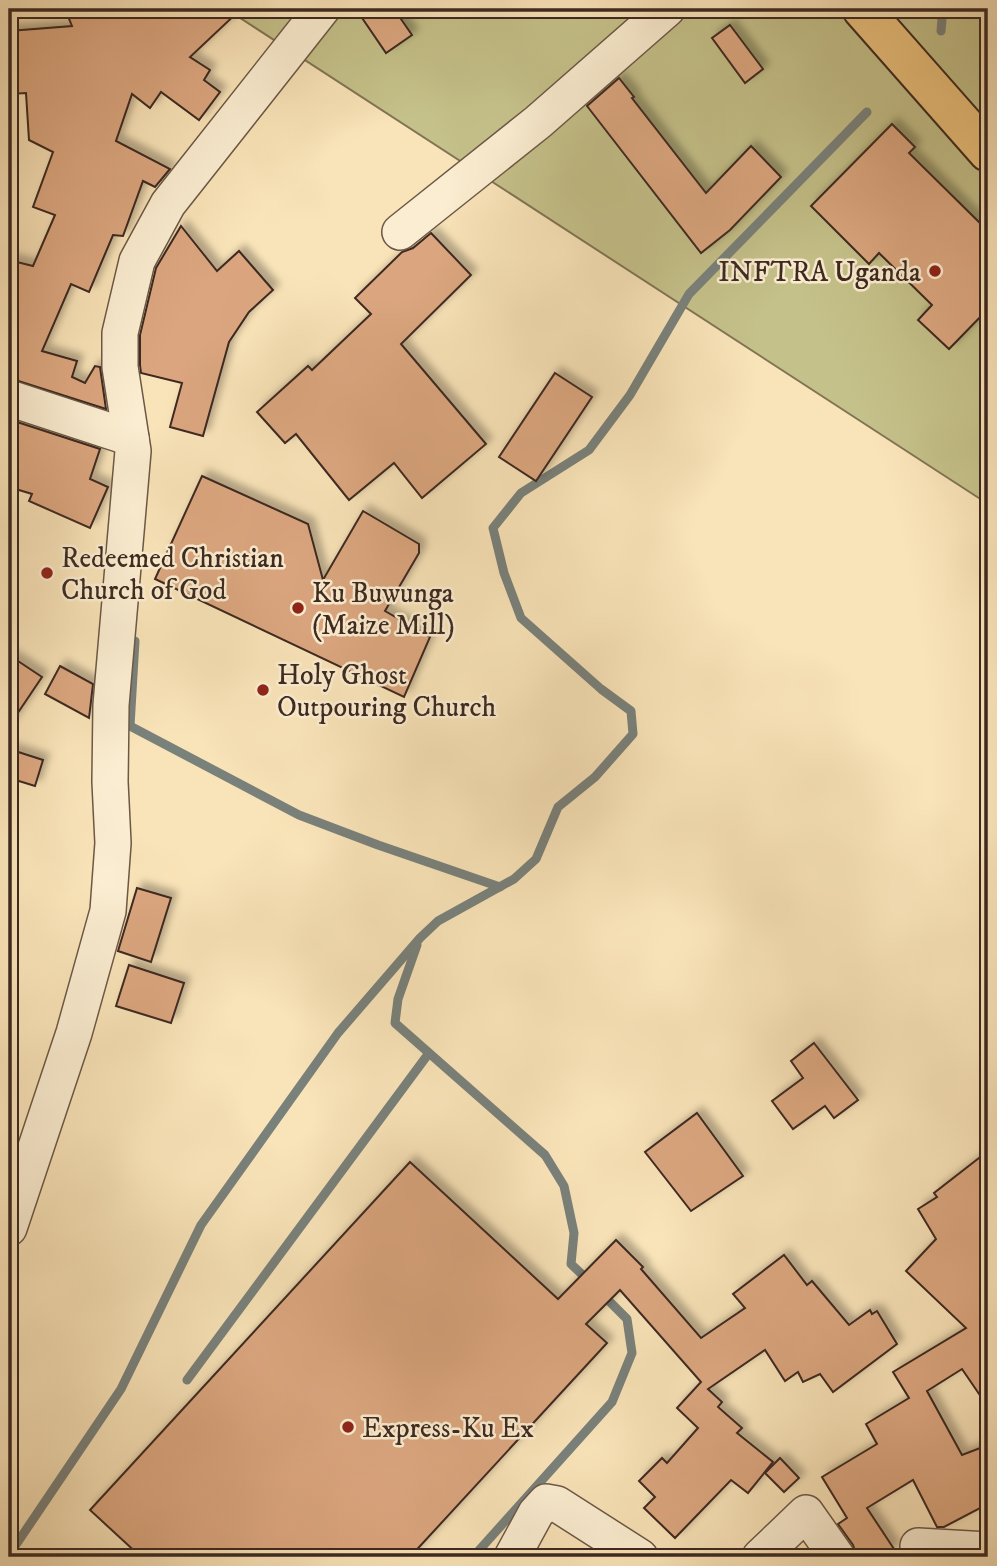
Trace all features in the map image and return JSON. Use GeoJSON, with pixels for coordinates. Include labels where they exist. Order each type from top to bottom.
{"type":"FeatureCollection","features":[{"type":"Feature","properties":{"kind":"main road"},"geometry":{"type":"LineString","coordinates":[[862,9],[988,152]]}},
{"type":"Feature","properties":{"kind":"street"},"geometry":{"type":"LineString","coordinates":[[9,1228],[74,1033],[108,911],[113,843],[110,782],[111,705],[133,451],[121,367],[120,333],[137,261],[168,204],[322,9]]}},
{"type":"Feature","properties":{"kind":"street"},"geometry":{"type":"LineString","coordinates":[[400,232],[538,122],[667,9]]}},
{"type":"Feature","properties":{"kind":"street"},"geometry":{"type":"LineString","coordinates":[[9,398],[131,438]]}},
{"type":"Feature","properties":{"kind":"street"},"geometry":{"type":"LineString","coordinates":[[512,1557],[536,1513],[546,1502],[557,1504],[640,1557]]}},
{"type":"Feature","properties":{"kind":"street"},"geometry":{"type":"LineString","coordinates":[[760,1557],[806,1513],[837,1557]]}},
{"type":"Feature","properties":{"kind":"street"},"geometry":{"type":"LineString","coordinates":[[918,1546],[988,1550]]}},
{"type":"Feature","properties":{"kind":"shaded area"},"geometry":{"type":"Polygon","coordinates":[[[231,9],[988,9],[988,504],[234,14],[231,9]]]}},
{"type":"Feature","properties":{"kind":"building"},"geometry":{"type":"Polygon","coordinates":[[[65,9],[241,9],[190,57],[210,70],[204,80],[220,92],[199,120],[161,92],[150,108],[132,94],[116,141],[170,169],[155,187],[143,181],[123,236],[113,235],[89,292],[71,284],[42,351],[77,361],[72,377],[85,383],[95,366],[100,367],[106,409],[9,378],[9,260],[33,266],[55,215],[33,207],[53,152],[29,140],[26,93],[9,94],[9,31],[72,26],[65,9]]]}},
{"type":"Feature","properties":{"kind":"building"},"geometry":{"type":"Polygon","coordinates":[[[356,9],[394,9],[412,35],[386,53],[356,9]]]}},
{"type":"Feature","properties":{"kind":"building"},"geometry":{"type":"Polygon","coordinates":[[[730,25],[763,69],[745,83],[712,38],[730,25]]]}},
{"type":"Feature","properties":{"kind":"building"},"geometry":{"type":"Polygon","coordinates":[[[619,78],[706,193],[751,146],[781,177],[730,230],[701,253],[587,106],[619,78]]]}},
{"type":"Feature","properties":{"kind":"building"},"geometry":{"type":"Polygon","coordinates":[[[892,124],[915,147],[909,153],[988,231],[988,309],[949,349],[918,320],[932,305],[879,253],[869,264],[811,206],[892,124]]]}},
{"type":"Feature","properties":{"kind":"building"},"geometry":{"type":"Polygon","coordinates":[[[181,226],[217,271],[239,251],[273,290],[249,312],[229,342],[203,436],[170,427],[182,383],[141,373],[140,365],[140,335],[156,268],[181,226]]]}},
{"type":"Feature","properties":{"kind":"building"},"geometry":{"type":"Polygon","coordinates":[[[431,233],[471,275],[401,344],[486,444],[422,498],[394,463],[349,500],[296,434],[285,443],[257,412],[308,366],[312,370],[371,314],[355,298],[402,252],[413,248],[431,233]]]}},
{"type":"Feature","properties":{"kind":"building"},"geometry":{"type":"Polygon","coordinates":[[[555,373],[592,397],[536,481],[499,457],[555,373]]]}},
{"type":"Feature","properties":{"kind":"building"},"geometry":{"type":"Polygon","coordinates":[[[14,421],[100,449],[90,479],[108,487],[90,528],[29,501],[32,494],[9,487],[9,447],[14,421]]]}},
{"type":"Feature","properties":{"kind":"building","name":"Ku Buwunga (Maize Mill)"},"geometry":{"type":"Polygon","coordinates":[[[202,476],[308,524],[323,580],[363,511],[419,544],[419,553],[385,611],[430,637],[404,697],[155,579],[202,476]]]}},
{"type":"Feature","properties":{"kind":"building"},"geometry":{"type":"Polygon","coordinates":[[[9,655],[42,677],[9,726],[9,655]]]}},
{"type":"Feature","properties":{"kind":"building"},"geometry":{"type":"Polygon","coordinates":[[[60,666],[93,684],[89,718],[45,694],[60,666]]]}},
{"type":"Feature","properties":{"kind":"building"},"geometry":{"type":"Polygon","coordinates":[[[9,749],[43,760],[35,786],[9,778],[9,749]]]}},
{"type":"Feature","properties":{"kind":"building"},"geometry":{"type":"Polygon","coordinates":[[[137,888],[171,898],[151,962],[118,951],[137,888]]]}},
{"type":"Feature","properties":{"kind":"building"},"geometry":{"type":"Polygon","coordinates":[[[129,965],[184,983],[171,1023],[116,1006],[129,965]]]}},
{"type":"Feature","properties":{"kind":"building"},"geometry":{"type":"Polygon","coordinates":[[[814,1043],[858,1100],[834,1118],[825,1106],[793,1129],[772,1101],[803,1078],[791,1061],[814,1043]]]}},
{"type":"Feature","properties":{"kind":"building"},"geometry":{"type":"Polygon","coordinates":[[[697,1113],[743,1176],[691,1211],[645,1152],[697,1113]]]}},
{"type":"Feature","properties":{"kind":"building"},"geometry":{"type":"Polygon","coordinates":[[[988,1151],[988,1407],[962,1369],[927,1391],[962,1455],[988,1445],[988,1504],[944,1527],[937,1527],[913,1480],[867,1508],[894,1549],[882,1557],[857,1557],[853,1545],[838,1524],[847,1518],[822,1477],[877,1444],[866,1424],[909,1398],[893,1372],[966,1328],[906,1271],[936,1239],[918,1209],[937,1197],[934,1193],[988,1151]]]}},
{"type":"Feature","properties":{"kind":"building","name":"Express-Ku Ex"},"geometry":{"type":"Polygon","coordinates":[[[410,1162],[558,1299],[616,1240],[643,1267],[641,1269],[701,1338],[745,1308],[733,1294],[784,1255],[807,1285],[812,1281],[849,1325],[870,1310],[872,1314],[877,1311],[897,1344],[833,1392],[820,1374],[803,1382],[798,1372],[785,1381],[765,1350],[708,1389],[722,1402],[718,1407],[742,1428],[737,1433],[773,1462],[748,1493],[731,1480],[675,1538],[644,1508],[655,1497],[639,1481],[662,1458],[667,1463],[698,1428],[677,1408],[701,1382],[620,1290],[586,1324],[607,1343],[410,1557],[141,1557],[90,1510],[410,1162]]]}},
{"type":"Feature","properties":{"kind":"building"},"geometry":{"type":"Polygon","coordinates":[[[780,1458],[799,1478],[784,1492],[765,1473],[780,1458]]]}},
{"type":"Feature","properties":{"kind":"waterway"},"geometry":{"type":"LineString","coordinates":[[923,9],[941,16]]}},
{"type":"Feature","properties":{"kind":"waterway"},"geometry":{"type":"LineString","coordinates":[[941,31],[943,9]]}},
{"type":"Feature","properties":{"kind":"waterway"},"geometry":{"type":"LineString","coordinates":[[9,1555],[121,1389],[201,1225],[338,1033],[420,938],[438,921],[514,879],[536,859],[558,807],[595,777],[633,734],[631,711],[601,689],[521,618],[504,573],[493,528],[521,493],[589,450],[630,395],[689,294],[867,112]]}},
{"type":"Feature","properties":{"kind":"waterway"},"geometry":{"type":"LineString","coordinates":[[135,641],[130,726],[299,815],[500,887]]}},
{"type":"Feature","properties":{"kind":"waterway"},"geometry":{"type":"LineString","coordinates":[[417,945],[398,999],[395,1023],[545,1155],[564,1186],[574,1233],[571,1264],[590,1282]]}},
{"type":"Feature","properties":{"kind":"waterway"},"geometry":{"type":"LineString","coordinates":[[187,1380],[429,1053]]}},
{"type":"Feature","properties":{"kind":"waterway"},"geometry":{"type":"LineString","coordinates":[[473,1557],[612,1402],[632,1353],[627,1319],[603,1295]]}},
{"type":"Feature","properties":{"kind":"place","name":"INFTRA Uganda"},"geometry":{"type":"Point","coordinates":[935,271]}},
{"type":"Feature","properties":{"kind":"place","name":"Redeemed Christian Church of God"},"geometry":{"type":"Point","coordinates":[47,573]}},
{"type":"Feature","properties":{"kind":"place","name":"Ku Buwunga (Maize Mill)"},"geometry":{"type":"Point","coordinates":[298,608]}},
{"type":"Feature","properties":{"kind":"place","name":"Holy Ghost Outpouring Church"},"geometry":{"type":"Point","coordinates":[263,690]}},
{"type":"Feature","properties":{"kind":"place","name":"Express-Ku Ex"},"geometry":{"type":"Point","coordinates":[348,1427]}}]}
